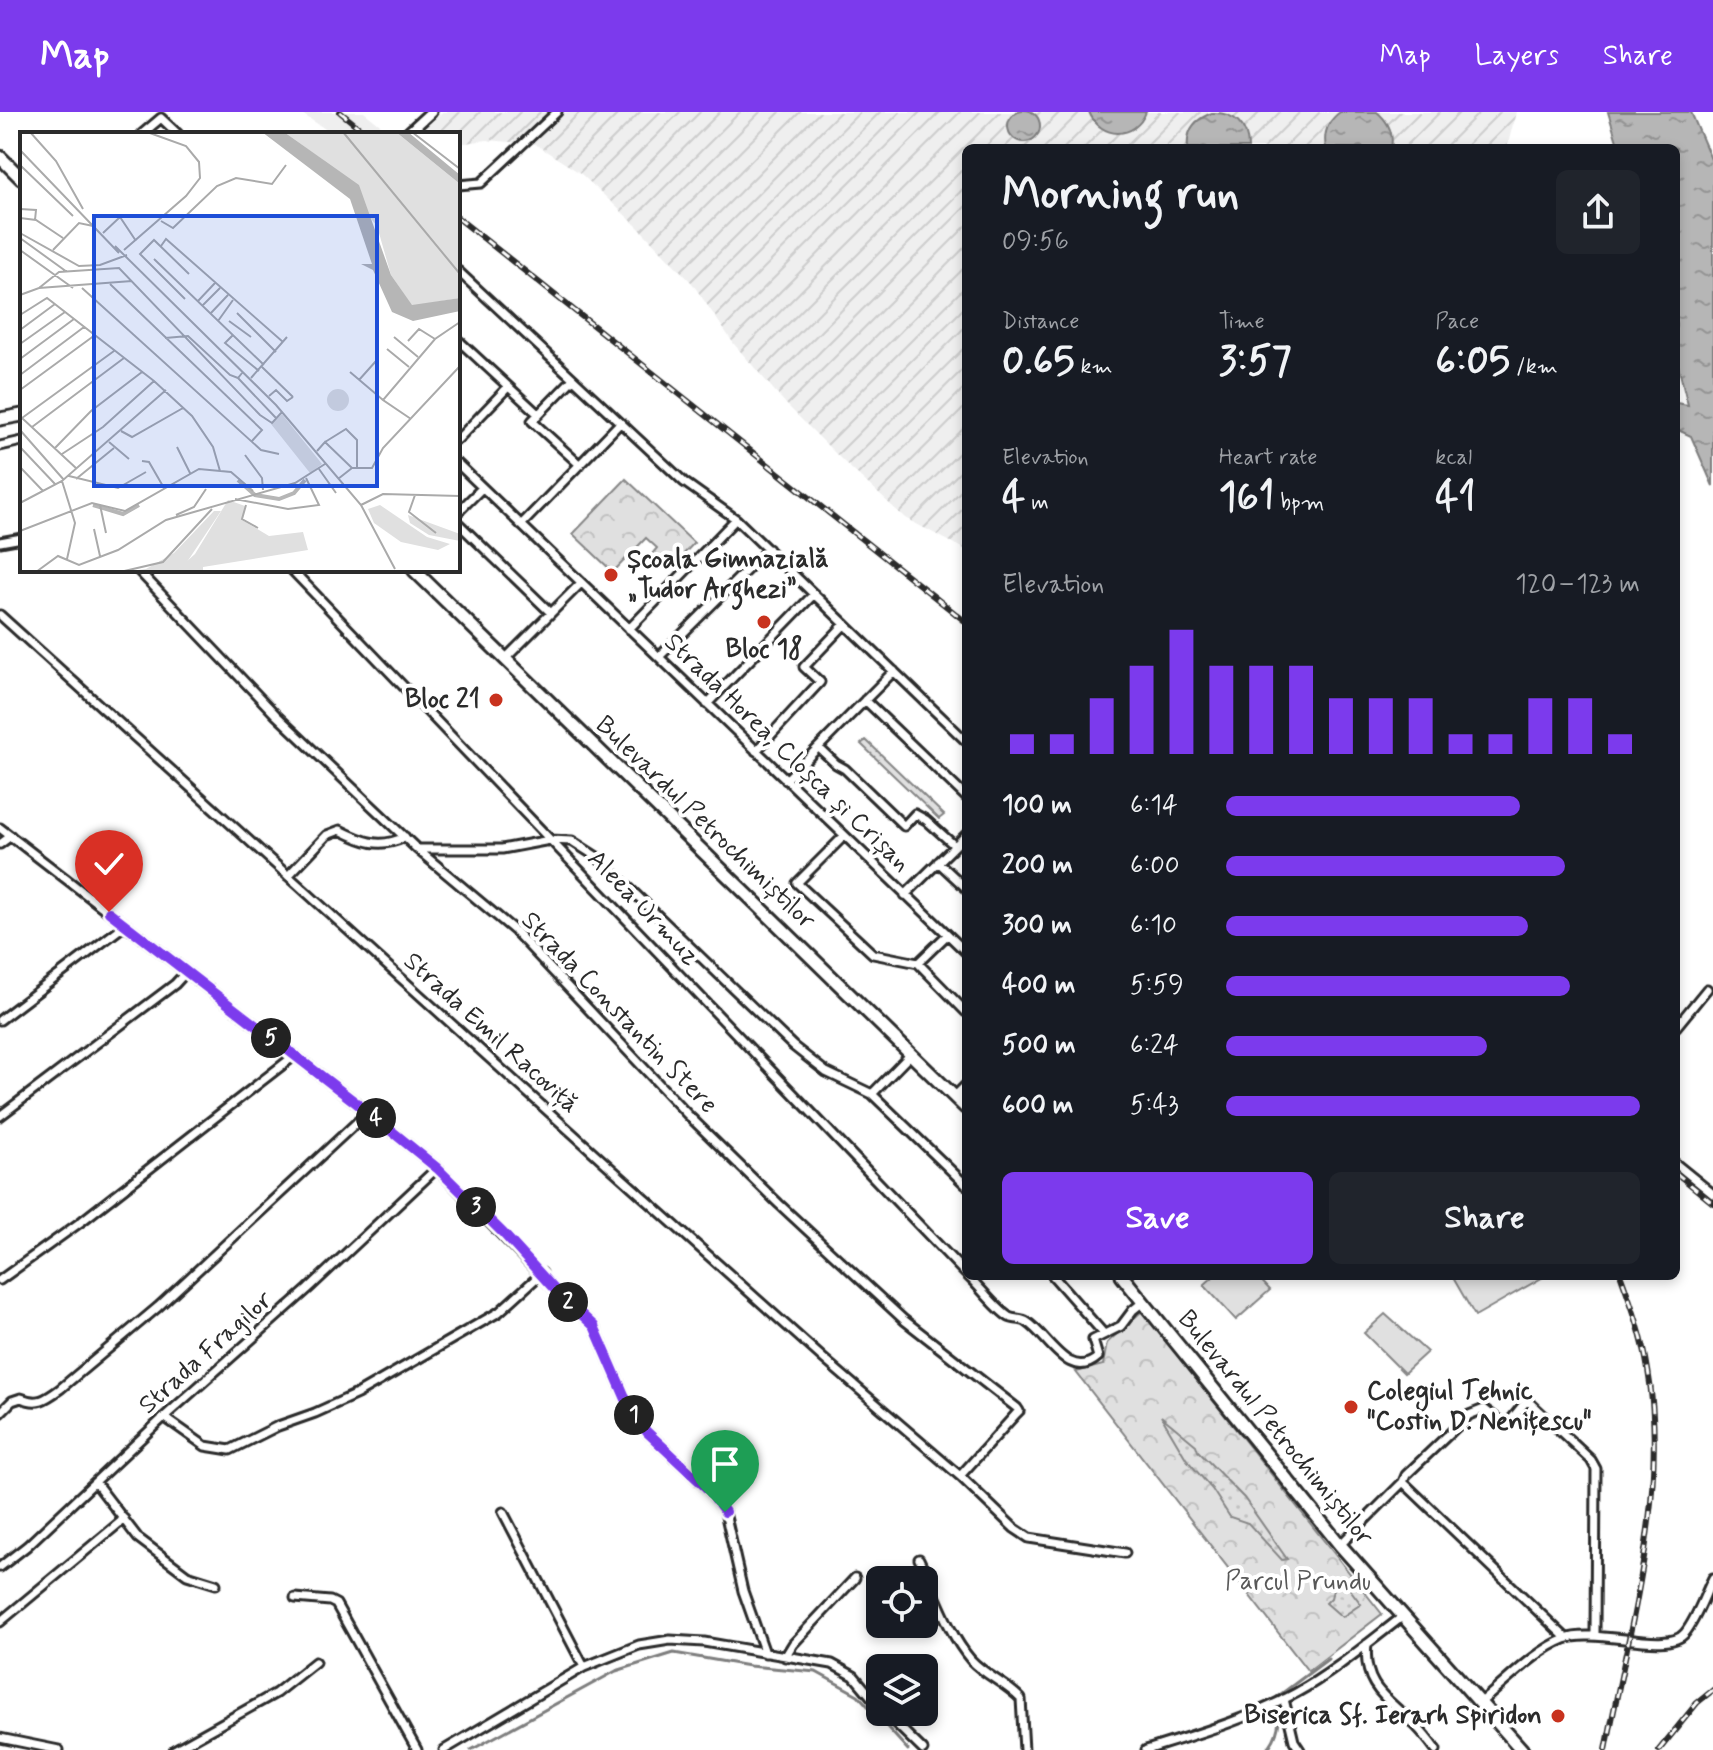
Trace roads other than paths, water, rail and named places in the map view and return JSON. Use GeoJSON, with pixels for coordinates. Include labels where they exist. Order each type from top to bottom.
{"type":"FeatureCollection","features":[{"type":"Feature","properties":{"kind":"main road"},"geometry":{"type":"LineString","coordinates":[[3,164],[20,177]]}},
{"type":"Feature","properties":{"kind":"main road"},"geometry":{"type":"LineString","coordinates":[[0,419],[20,415]]}},
{"type":"Feature","properties":{"kind":"main road","name":"Bulevardul Petrochimiștilor"},"geometry":{"type":"LineString","coordinates":[[416,572],[962,1104]]}},
{"type":"Feature","properties":{"kind":"main road","name":"Bulevardul Petrochimiștilor"},"geometry":{"type":"LineString","coordinates":[[1125,1280],[1340,1545],[1522,1750]]}},
{"type":"Feature","properties":{"kind":"street"},"geometry":{"type":"LineString","coordinates":[[409,132],[431,112]]}},
{"type":"Feature","properties":{"kind":"street"},"geometry":{"type":"LineString","coordinates":[[460,185],[481,183],[557,112]]}},
{"type":"Feature","properties":{"kind":"street"},"geometry":{"type":"LineString","coordinates":[[144,132],[161,118],[176,132]]}},
{"type":"Feature","properties":{"kind":"street"},"geometry":{"type":"LineString","coordinates":[[460,273],[684,482],[736,519],[962,737]]}},
{"type":"Feature","properties":{"kind":"street"},"geometry":{"type":"LineString","coordinates":[[460,342],[538,414]]}},
{"type":"Feature","properties":{"kind":"street"},"geometry":{"type":"LineString","coordinates":[[573,379],[532,421],[580,465]]}},
{"type":"Feature","properties":{"kind":"street"},"geometry":{"type":"LineString","coordinates":[[460,437],[508,387]]}},
{"type":"Feature","properties":{"kind":"street"},"geometry":{"type":"LineString","coordinates":[[521,525],[620,423]]}},
{"type":"Feature","properties":{"kind":"street"},"geometry":{"type":"LineString","coordinates":[[0,446],[20,441]]}},
{"type":"Feature","properties":{"kind":"street","name":"Strada Horea, Cloșca și Crișan"},"geometry":{"type":"LineString","coordinates":[[460,466],[962,948]]}},
{"type":"Feature","properties":{"kind":"street"},"geometry":{"type":"LineString","coordinates":[[460,510],[482,488]]}},
{"type":"Feature","properties":{"kind":"street"},"geometry":{"type":"LineString","coordinates":[[629,629],[736,519]]}},
{"type":"Feature","properties":{"kind":"street"},"geometry":{"type":"LineString","coordinates":[[460,525],[551,613]]}},
{"type":"Feature","properties":{"kind":"street"},"geometry":{"type":"LineString","coordinates":[[0,542],[20,538]]}},
{"type":"Feature","properties":{"kind":"street"},"geometry":{"type":"LineString","coordinates":[[659,657],[768,549]]}},
{"type":"Feature","properties":{"kind":"street","name":"Strada Constantin Stere"},"geometry":{"type":"LineString","coordinates":[[140,572],[276,715],[417,849],[515,931],[687,1114],[836,1257],[904,1320],[1017,1408],[1019,1411],[960,1476]]}},
{"type":"Feature","properties":{"kind":"street","name":"Aleea Urmuz"},"geometry":{"type":"LineString","coordinates":[[294,572],[962,1270]]}},
{"type":"Feature","properties":{"kind":"street"},"geometry":{"type":"LineString","coordinates":[[505,659],[581,583]]}},
{"type":"Feature","properties":{"kind":"street"},"geometry":{"type":"LineString","coordinates":[[707,704],[814,594]]}},
{"type":"Feature","properties":{"kind":"street","name":"Strada Emil Racoviță"},"geometry":{"type":"LineString","coordinates":[[0,615],[825,1360],[960,1476],[1014,1528],[1029,1538],[1125,1553]]}},
{"type":"Feature","properties":{"kind":"street"},"geometry":{"type":"LineString","coordinates":[[756,751],[820,682],[804,667],[845,624]]}},
{"type":"Feature","properties":{"kind":"street"},"geometry":{"type":"LineString","coordinates":[[786,780],[894,671]]}},
{"type":"Feature","properties":{"kind":"street"},"geometry":{"type":"LineString","coordinates":[[865,700],[962,793]]}},
{"type":"Feature","properties":{"kind":"street"},"geometry":{"type":"LineString","coordinates":[[819,748],[904,826],[915,814],[955,846]]}},
{"type":"Feature","properties":{"kind":"street"},"geometry":{"type":"LineString","coordinates":[[0,828],[437,1168],[594,1326],[632,1413],[647,1432],[710,1491],[725,1512],[743,1591],[765,1653]]}},
{"type":"Feature","properties":{"kind":"street"},"geometry":{"type":"LineString","coordinates":[[288,876],[334,831],[340,830],[375,845],[391,844],[405,837]]}},
{"type":"Feature","properties":{"kind":"street"},"geometry":{"type":"LineString","coordinates":[[0,844],[11,836]]}},
{"type":"Feature","properties":{"kind":"street"},"geometry":{"type":"LineString","coordinates":[[844,836],[797,883],[873,954],[918,963],[962,1008]]}},
{"type":"Feature","properties":{"kind":"street"},"geometry":{"type":"LineString","coordinates":[[905,895],[962,839]]}},
{"type":"Feature","properties":{"kind":"street"},"geometry":{"type":"LineString","coordinates":[[417,849],[502,849],[550,840],[572,841],[597,857],[793,1046],[826,1072],[872,1094],[962,1181]]}},
{"type":"Feature","properties":{"kind":"street"},"geometry":{"type":"LineString","coordinates":[[938,862],[962,884]]}},
{"type":"Feature","properties":{"kind":"street"},"geometry":{"type":"LineString","coordinates":[[0,1020],[125,925]]}},
{"type":"Feature","properties":{"kind":"street"},"geometry":{"type":"LineString","coordinates":[[918,963],[947,935]]}},
{"type":"Feature","properties":{"kind":"street"},"geometry":{"type":"LineString","coordinates":[[0,1116],[140,1011],[186,972]]}},
{"type":"Feature","properties":{"kind":"street"},"geometry":{"type":"LineString","coordinates":[[1680,1022],[1707,989]]}},
{"type":"Feature","properties":{"kind":"street"},"geometry":{"type":"LineString","coordinates":[[872,1094],[911,1054]]}},
{"type":"Feature","properties":{"kind":"street"},"geometry":{"type":"LineString","coordinates":[[0,1280],[82,1221],[294,1056]]}},
{"type":"Feature","properties":{"kind":"street"},"geometry":{"type":"LineString","coordinates":[[955,1096],[962,1089]]}},
{"type":"Feature","properties":{"kind":"street"},"geometry":{"type":"LineString","coordinates":[[0,1413],[12,1401],[21,1398],[33,1403],[44,1401],[60,1389],[158,1307],[368,1112]]}},
{"type":"Feature","properties":{"kind":"street"},"geometry":{"type":"LineString","coordinates":[[1680,1167],[1713,1194]]}},
{"type":"Feature","properties":{"kind":"street","name":"Strada Fragilor"},"geometry":{"type":"LineString","coordinates":[[0,1567],[27,1546],[437,1168]]}},
{"type":"Feature","properties":{"kind":"street"},"geometry":{"type":"LineString","coordinates":[[164,1417],[205,1446],[230,1450],[278,1426],[357,1394],[499,1312],[542,1273]]}},
{"type":"Feature","properties":{"kind":"street","name":"Aleea Urmuz"},"geometry":{"type":"LineString","coordinates":[[972,1280],[1010,1317],[1026,1320],[1064,1360],[1081,1364],[1098,1357],[1093,1340],[1121,1326],[1143,1302]]}},
{"type":"Feature","properties":{"kind":"street"},"geometry":{"type":"LineString","coordinates":[[1057,1280],[1104,1334]]}},
{"type":"Feature","properties":{"kind":"street"},"geometry":{"type":"LineString","coordinates":[[1340,1545],[1403,1482],[1406,1475],[1469,1415],[1484,1409],[1506,1426],[1527,1400],[1591,1460],[1596,1469],[1595,1634]]}},
{"type":"Feature","properties":{"kind":"street"},"geometry":{"type":"LineString","coordinates":[[95,1482],[138,1538],[187,1575],[216,1584]]}},
{"type":"Feature","properties":{"kind":"street"},"geometry":{"type":"LineString","coordinates":[[1403,1482],[1566,1638]]}},
{"type":"Feature","properties":{"kind":"street"},"geometry":{"type":"LineString","coordinates":[[503,1512],[584,1667]]}},
{"type":"Feature","properties":{"kind":"street"},"geometry":{"type":"LineString","coordinates":[[0,1622],[124,1519]]}},
{"type":"Feature","properties":{"kind":"street"},"geometry":{"type":"LineString","coordinates":[[919,1559],[954,1635],[971,1659],[987,1675],[1021,1699],[1024,1750]]}},
{"type":"Feature","properties":{"kind":"street"},"geometry":{"type":"LineString","coordinates":[[785,1657],[793,1644],[855,1578]]}},
{"type":"Feature","properties":{"kind":"street"},"geometry":{"type":"LineString","coordinates":[[1481,1702],[1566,1638],[1595,1634],[1663,1643],[1674,1641],[1684,1635],[1713,1578]]}},
{"type":"Feature","properties":{"kind":"street"},"geometry":{"type":"LineString","coordinates":[[295,1598],[336,1604],[417,1750]]}},
{"type":"Feature","properties":{"kind":"street"},"geometry":{"type":"LineString","coordinates":[[1146,1750],[1270,1707],[1311,1684],[1402,1617]]}},
{"type":"Feature","properties":{"kind":"street"},"geometry":{"type":"LineString","coordinates":[[444,1750],[584,1667],[639,1645],[670,1640],[704,1642],[832,1664],[854,1676],[866,1690]]}},
{"type":"Feature","properties":{"kind":"street"},"geometry":{"type":"LineString","coordinates":[[1367,1644],[1365,1656],[1378,1692],[1418,1728],[1436,1750]]}},
{"type":"Feature","properties":{"kind":"street"},"geometry":{"type":"LineString","coordinates":[[174,1750],[276,1693],[315,1662]]}},
{"type":"Feature","properties":{"kind":"street"},"geometry":{"type":"LineString","coordinates":[[1284,1699],[1294,1741],[1300,1750]]}},
{"type":"Feature","properties":{"kind":"street"},"geometry":{"type":"LineString","coordinates":[[898,1726],[923,1750]]}},
{"type":"Feature","properties":{"kind":"street"},"geometry":{"type":"LineString","coordinates":[[0,1738],[59,1750]]}},
{"type":"Feature","properties":{"kind":"street"},"geometry":{"type":"LineString","coordinates":[[194,1740],[199,1750]]}},
{"type":"Feature","properties":{"kind":"water"},"geometry":{"type":"Polygon","coordinates":[[[1024,110],[1035,115],[1040,126],[1035,137],[1024,142],[1013,137],[1008,126],[1013,115],[1024,110]]]}},
{"type":"Feature","properties":{"kind":"water"},"geometry":{"type":"Polygon","coordinates":[[[1089,112],[1146,112],[1134,128],[1118,133],[1101,128],[1089,112]]]}},
{"type":"Feature","properties":{"kind":"water"},"geometry":{"type":"Polygon","coordinates":[[[1340,112],[1377,112],[1390,128],[1391,144],[1326,144],[1327,128],[1340,112]]]}},
{"type":"Feature","properties":{"kind":"water"},"geometry":{"type":"Polygon","coordinates":[[[1608,112],[1691,112],[1713,164],[1713,486],[1691,436],[1680,431],[1680,404],[1688,405],[1680,373],[1680,144],[1618,144],[1608,112]]]}},
{"type":"Feature","properties":{"kind":"water"},"geometry":{"type":"Polygon","coordinates":[[[1220,113],[1233,118],[1242,127],[1248,144],[1188,144],[1193,126],[1201,118],[1220,113]]]}},
{"type":"Feature","properties":{"kind":"waterway"},"geometry":{"type":"LineString","coordinates":[[471,1750],[616,1671],[674,1653],[749,1666],[816,1672],[858,1695],[908,1750]]}},
{"type":"Feature","properties":{"kind":"waterway"},"geometry":{"type":"LineString","coordinates":[[1266,1750],[1274,1740],[1278,1727],[1277,1697],[1328,1659]]}},
{"type":"Feature","properties":{"kind":"railway"},"geometry":{"type":"LineString","coordinates":[[340,112],[365,132]]}},
{"type":"Feature","properties":{"kind":"railway"},"geometry":{"type":"LineString","coordinates":[[460,220],[962,619]]}},
{"type":"Feature","properties":{"kind":"railway"},"geometry":{"type":"LineString","coordinates":[[1680,1176],[1713,1203]]}},
{"type":"Feature","properties":{"kind":"railway"},"geometry":{"type":"LineString","coordinates":[[1606,1750],[1644,1560],[1654,1464],[1648,1370],[1622,1280]]}},
{"type":"Feature","properties":{"kind":"railway"},"geometry":{"type":"LineString","coordinates":[[1659,1750],[1697,1703],[1713,1690]]}},
{"type":"Feature","properties":{"kind":"place","name":"Școala Gimnazială „Tudor Arghezi”"},"geometry":{"type":"Point","coordinates":[611,575]}},
{"type":"Feature","properties":{"kind":"place","name":"Bloc 18"},"geometry":{"type":"Point","coordinates":[764,622]}},
{"type":"Feature","properties":{"kind":"place","name":"Bloc 21"},"geometry":{"type":"Point","coordinates":[496,700]}},
{"type":"Feature","properties":{"kind":"place","name":"Colegiul Tehnic \"Costin D. Nenițescu\""},"geometry":{"type":"Point","coordinates":[1351,1407]}},
{"type":"Feature","properties":{"kind":"place","name":"Biserica Sf. Ierarh Spiridon"},"geometry":{"type":"Point","coordinates":[1558,1716]}},
{"type":"Feature","properties":{"kind":"park label","name":"Parcul Prundu"},"geometry":{"type":"Point","coordinates":[1298,1582]}}]}
